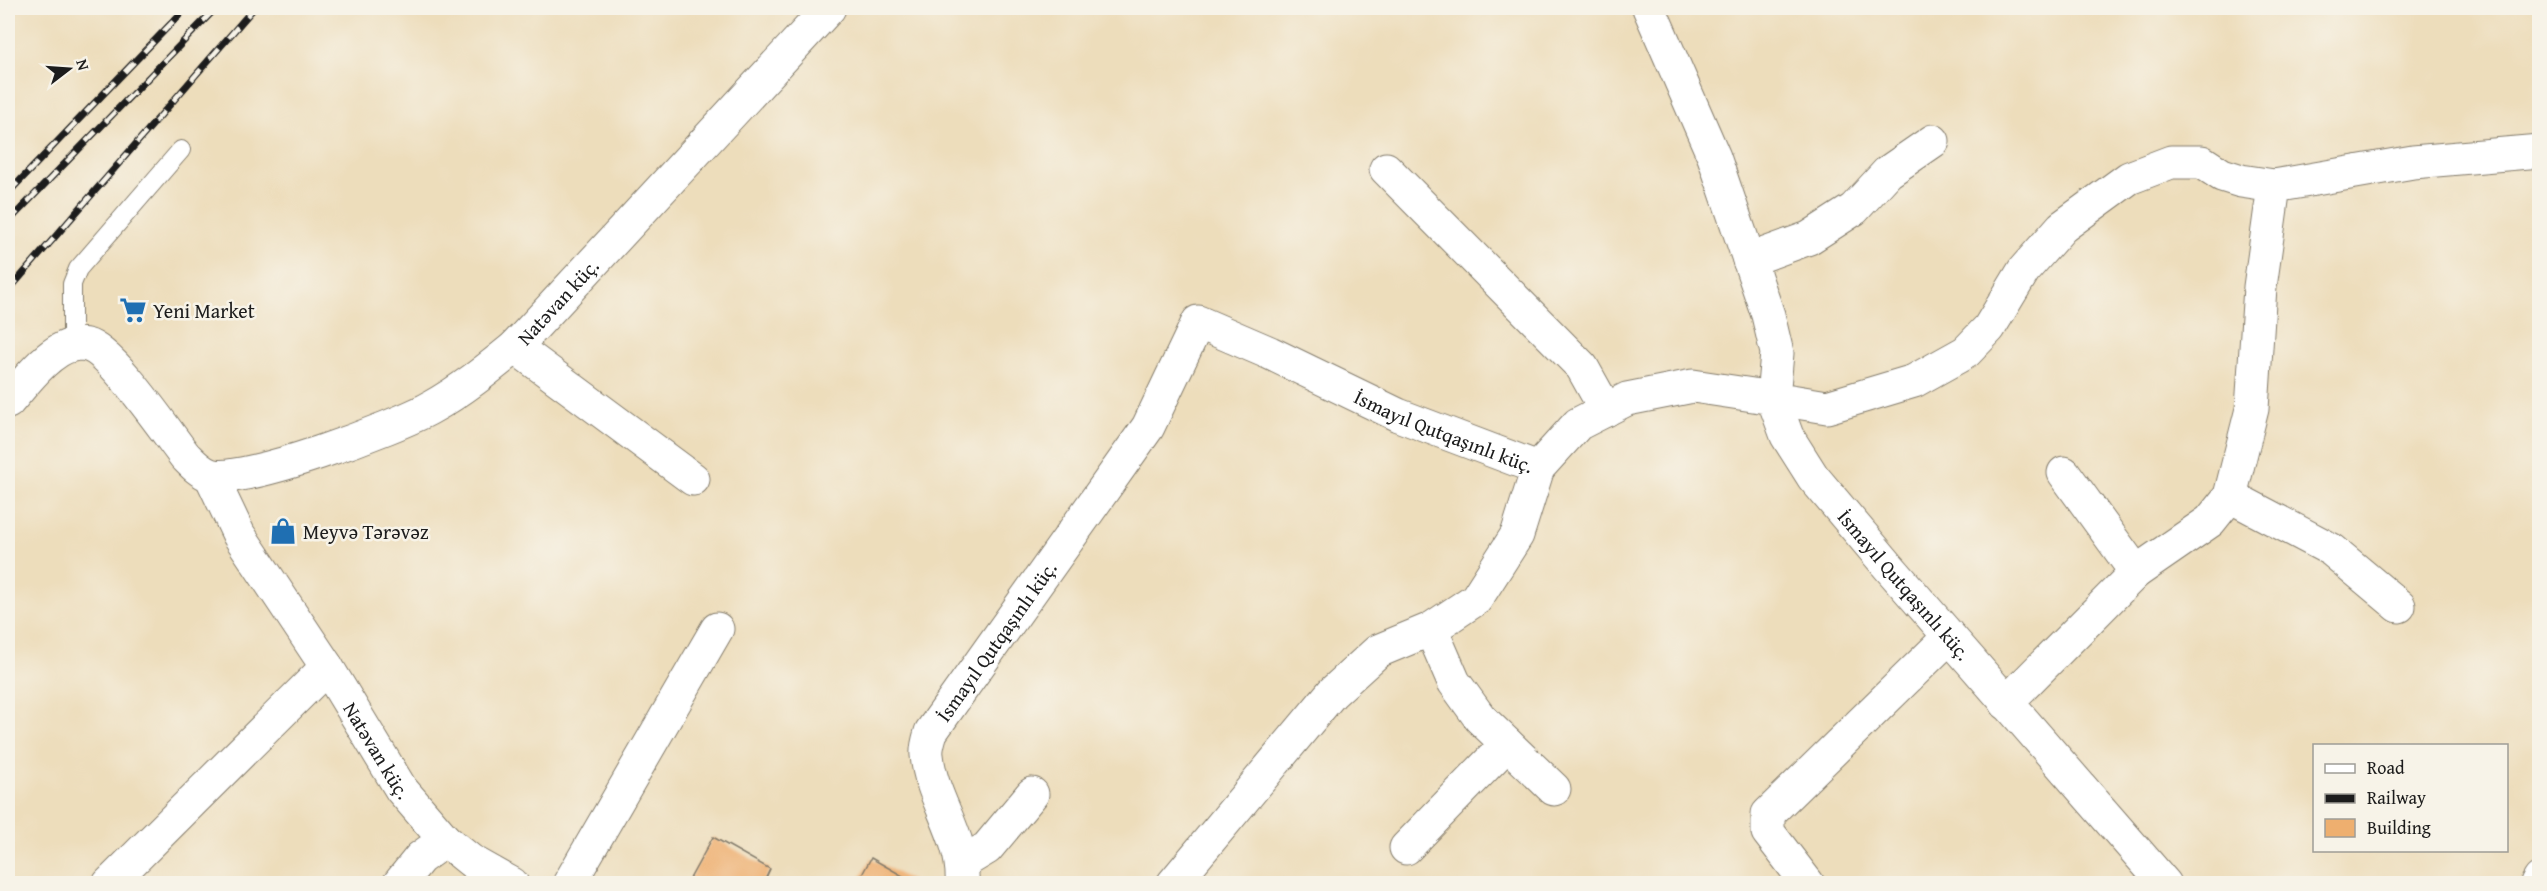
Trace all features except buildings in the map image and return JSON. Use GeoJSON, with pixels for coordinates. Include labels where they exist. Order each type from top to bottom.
{"type":"FeatureCollection","features":[{"type":"Feature","properties":{"kind":"street","name":"Natəvan küç."},"geometry":{"type":"LineString","coordinates":[[72,345],[87,345],[100,352],[119,370],[185,456],[196,467],[211,476],[233,475],[268,468],[364,438],[429,409],[469,384],[515,347],[829,8]]}},
{"type":"Feature","properties":{"kind":"street"},"geometry":{"type":"LineString","coordinates":[[1649,8],[1714,157],[1768,315],[1778,353],[1773,398],[1827,407],[1914,381],[1966,352],[1989,328],[2024,270],[2062,227],[2129,178],[2171,162],[2202,162],[2222,174],[2241,181],[2274,186],[2414,162],[2540,151]]}},
{"type":"Feature","properties":{"kind":"street"},"geometry":{"type":"LineString","coordinates":[[1749,260],[1809,238],[1854,209],[1888,172],[1933,141]]}},
{"type":"Feature","properties":{"kind":"street"},"geometry":{"type":"LineString","coordinates":[[1386,169],[1582,367],[1606,410]]}},
{"type":"Feature","properties":{"kind":"street"},"geometry":{"type":"LineString","coordinates":[[2006,703],[2136,572],[2210,521],[2230,496],[2252,409],[2260,287],[2274,186]]}},
{"type":"Feature","properties":{"kind":"street","name":"İsmayıl Qutqaşınlı küç."},"geometry":{"type":"LineString","coordinates":[[962,873],[932,779],[927,753],[931,732],[1148,427],[1198,322],[1270,353],[1398,415],[1538,468],[1578,424],[1627,399],[1693,386],[1773,398],[1787,436],[1813,477],[2006,703],[2165,884]]}},
{"type":"Feature","properties":{"kind":"street"},"geometry":{"type":"LineString","coordinates":[[8,402],[44,362],[72,345]]}},
{"type":"Feature","properties":{"kind":"street"},"geometry":{"type":"LineString","coordinates":[[515,347],[693,479]]}},
{"type":"Feature","properties":{"kind":"street"},"geometry":{"type":"LineString","coordinates":[[1173,884],[1332,693],[1378,651],[1431,629],[1476,599],[1517,535],[1538,468]]}},
{"type":"Feature","properties":{"kind":"street"},"geometry":{"type":"LineString","coordinates":[[2064,473],[2136,572]]}},
{"type":"Feature","properties":{"kind":"street","name":"Natəvan küç."},"geometry":{"type":"LineString","coordinates":[[211,476],[239,535],[327,667],[401,789],[445,840]]}},
{"type":"Feature","properties":{"kind":"street"},"geometry":{"type":"LineString","coordinates":[[2230,496],[2332,550],[2399,606]]}},
{"type":"Feature","properties":{"kind":"street"},"geometry":{"type":"LineString","coordinates":[[569,884],[717,629]]}},
{"type":"Feature","properties":{"kind":"street"},"geometry":{"type":"LineString","coordinates":[[1431,629],[1454,682],[1480,718],[1554,789]]}},
{"type":"Feature","properties":{"kind":"street"},"geometry":{"type":"LineString","coordinates":[[1808,884],[1768,832],[1768,814],[1949,637]]}},
{"type":"Feature","properties":{"kind":"street"},"geometry":{"type":"LineString","coordinates":[[109,884],[327,667]]}},
{"type":"Feature","properties":{"kind":"street"},"geometry":{"type":"LineString","coordinates":[[1406,848],[1507,744]]}},
{"type":"Feature","properties":{"kind":"street"},"geometry":{"type":"LineString","coordinates":[[962,873],[987,848],[1032,794]]}},
{"type":"Feature","properties":{"kind":"street"},"geometry":{"type":"LineString","coordinates":[[399,884],[420,858],[445,840],[471,861],[512,884]]}},
{"type":"Feature","properties":{"kind":"street"},"geometry":{"type":"LineString","coordinates":[[2537,884],[2540,879]]}},
{"type":"Feature","properties":{"kind":"lane"},"geometry":{"type":"LineString","coordinates":[[72,345],[72,284],[78,269],[181,150]]}},
{"type":"Feature","properties":{"kind":"railway"},"geometry":{"type":"LineString","coordinates":[[8,193],[186,8]]}},
{"type":"Feature","properties":{"kind":"railway"},"geometry":{"type":"LineString","coordinates":[[8,222],[216,8]]}},
{"type":"Feature","properties":{"kind":"railway"},"geometry":{"type":"LineString","coordinates":[[8,291],[254,8]]}},
{"type":"Feature","properties":{"kind":"place","name":"Yeni Market"},"geometry":{"type":"Point","coordinates":[133,310]}},
{"type":"Feature","properties":{"kind":"place","name":"Meyvə Tərəvəz"},"geometry":{"type":"Point","coordinates":[283,531]}}]}
